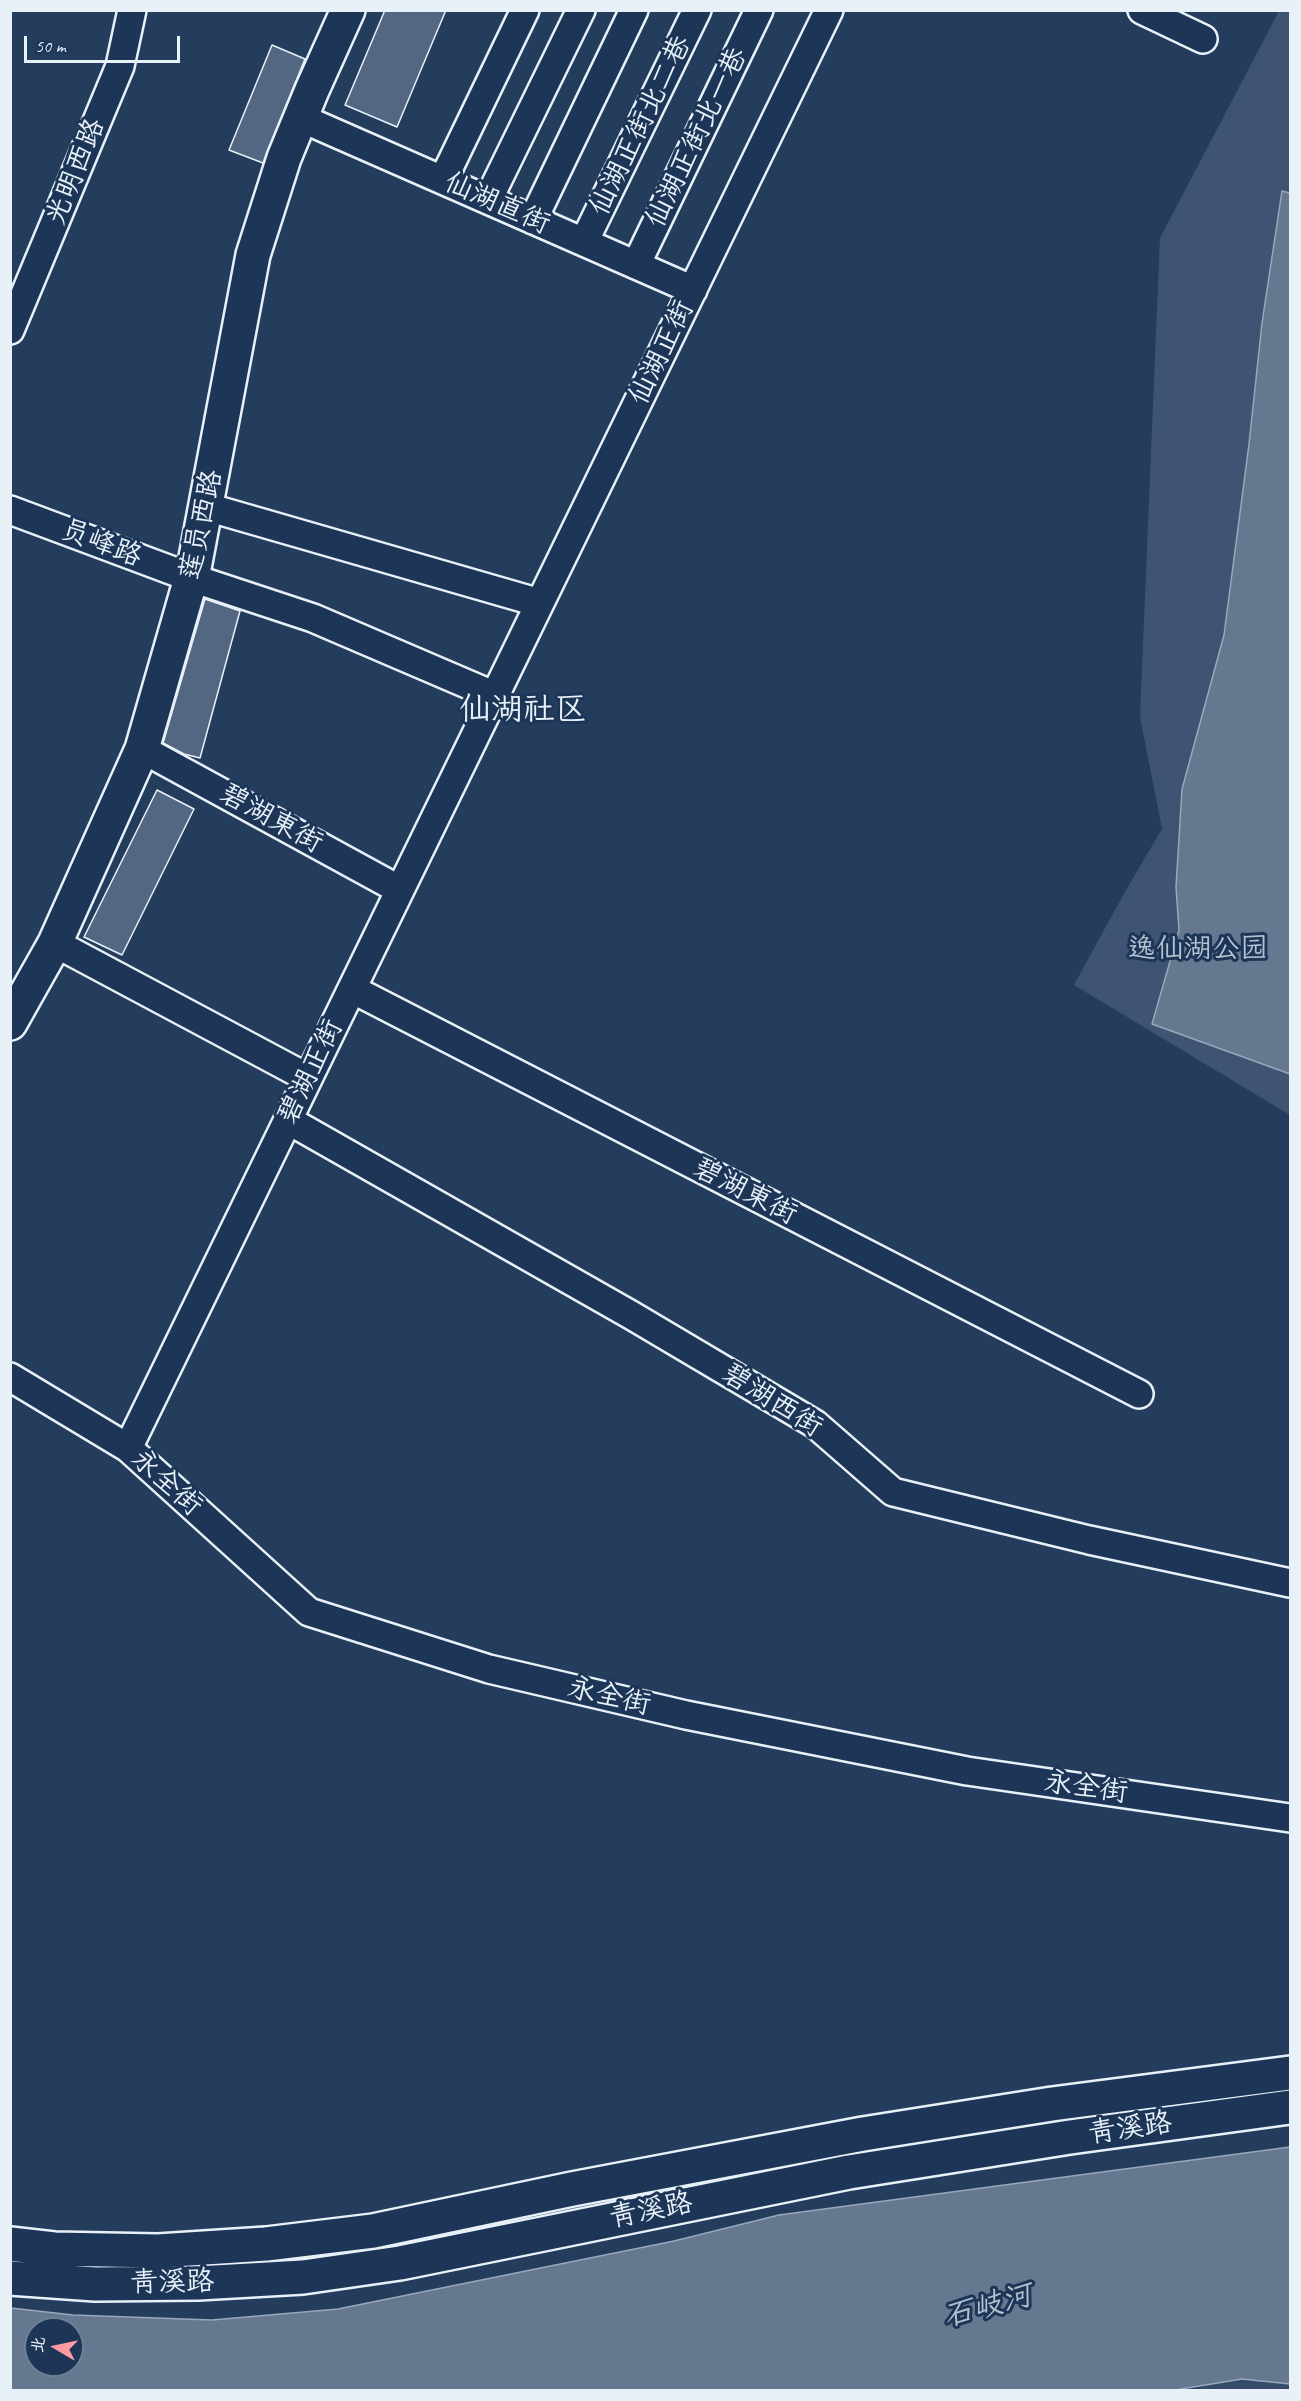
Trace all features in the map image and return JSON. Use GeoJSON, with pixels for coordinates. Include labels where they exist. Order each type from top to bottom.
{"type":"FeatureCollection","features":[{"type":"Feature","properties":{"kind":"main road","name":"莲员西路"},"geometry":{"type":"LineString","coordinates":[[10,1023],[55,943],[142,749],[192,578],[253,255],[284,158],[348,10]]}},
{"type":"Feature","properties":{"kind":"main road","name":"青溪路"},"geometry":{"type":"LineString","coordinates":[[10,2244],[54,2249],[158,2251],[266,2244],[373,2231],[572,2189],[863,2134],[1052,2104],[1290,2073]]}},
{"type":"Feature","properties":{"kind":"main road","name":"青溪路"},"geometry":{"type":"LineString","coordinates":[[10,2278],[106,2284],[198,2283],[303,2277],[400,2263],[849,2172],[1070,2137],[1290,2107]]}},
{"type":"Feature","properties":{"kind":"street","name":"光明西路"},"geometry":{"type":"LineString","coordinates":[[10,330],[120,66],[132,10]]}},
{"type":"Feature","properties":{"kind":"street"},"geometry":{"type":"LineString","coordinates":[[443,180],[525,10]]}},
{"type":"Feature","properties":{"kind":"street"},"geometry":{"type":"LineString","coordinates":[[488,200],[580,10]]}},
{"type":"Feature","properties":{"kind":"street"},"geometry":{"type":"LineString","coordinates":[[533,220],[634,10]]}},
{"type":"Feature","properties":{"kind":"street","name":"仙湖正街北二巷"},"geometry":{"type":"LineString","coordinates":[[585,242],[697,10]]}},
{"type":"Feature","properties":{"kind":"street","name":"仙湖正街北一巷"},"geometry":{"type":"LineString","coordinates":[[636,265],[759,10]]}},
{"type":"Feature","properties":{"kind":"street","name":"仙湖正街"},"geometry":{"type":"LineString","coordinates":[[495,696],[829,10]]}},
{"type":"Feature","properties":{"kind":"street"},"geometry":{"type":"LineString","coordinates":[[1142,10],[1203,39]]}},
{"type":"Feature","properties":{"kind":"street","name":"仙湖直街"},"geometry":{"type":"LineString","coordinates":[[301,118],[693,290]]}},
{"type":"Feature","properties":{"kind":"street"},"geometry":{"type":"LineString","coordinates":[[207,507],[540,603]]}},
{"type":"Feature","properties":{"kind":"street","name":"员峰路"},"geometry":{"type":"LineString","coordinates":[[10,510],[192,578],[313,618],[495,696]]}},
{"type":"Feature","properties":{"kind":"street","name":"碧湖正街"},"geometry":{"type":"LineString","coordinates":[[128,1448],[495,696]]}},
{"type":"Feature","properties":{"kind":"street","name":"碧湖東街"},"geometry":{"type":"LineString","coordinates":[[142,749],[400,890]]}},
{"type":"Feature","properties":{"kind":"street"},"geometry":{"type":"LineString","coordinates":[[55,943],[308,1078]]}},
{"type":"Feature","properties":{"kind":"street","name":"碧湖東街"},"geometry":{"type":"LineString","coordinates":[[351,989],[1138,1394]]}},
{"type":"Feature","properties":{"kind":"street","name":"碧湖西街"},"geometry":{"type":"LineString","coordinates":[[288,1120],[632,1315],[815,1424],[893,1492],[1089,1540],[1290,1583]]}},
{"type":"Feature","properties":{"kind":"street","name":"永全街"},"geometry":{"type":"LineString","coordinates":[[10,1377],[128,1448],[309,1612],[489,1669],[686,1715],[967,1771],[1290,1818]]}},
{"type":"Feature","properties":{"kind":"shaded area"},"geometry":{"type":"Polygon","coordinates":[[[1245,2370],[1290,2376],[1290,2390],[1194,2390],[1245,2370]]]}},
{"type":"Feature","properties":{"kind":"green space","name":"逸仙湖公园"},"geometry":{"type":"Polygon","coordinates":[[[1279,11],[1290,11],[1290,1115],[1074,985],[1162,829],[1140,717],[1160,238],[1279,11]]]}},
{"type":"Feature","properties":{"kind":"green space"},"geometry":{"type":"Polygon","coordinates":[[[1290,2084],[1290,2099],[433,2242],[431,2235],[797,2158],[1290,2084]]]}},
{"type":"Feature","properties":{"kind":"water"},"geometry":{"type":"Polygon","coordinates":[[[1282,191],[1290,193],[1290,1074],[1152,1024],[1179,930],[1176,887],[1182,789],[1224,635],[1262,323],[1282,191]]]}},
{"type":"Feature","properties":{"kind":"water","name":"石岐河"},"geometry":{"type":"Polygon","coordinates":[[[1290,2147],[1290,2384],[1242,2379],[1175,2390],[11,2390],[11,2308],[73,2315],[212,2320],[338,2309],[674,2241],[779,2215],[1290,2147]]]}},
{"type":"Feature","properties":{"kind":"building"},"geometry":{"type":"Polygon","coordinates":[[[385,10],[446,10],[397,127],[345,105],[385,10]]]}},
{"type":"Feature","properties":{"kind":"building"},"geometry":{"type":"Polygon","coordinates":[[[272,45],[305,59],[263,163],[229,150],[272,45]]]}},
{"type":"Feature","properties":{"kind":"building"},"geometry":{"type":"Polygon","coordinates":[[[205,599],[240,611],[200,758],[184,754],[163,743],[205,599]]]}},
{"type":"Feature","properties":{"kind":"building"},"geometry":{"type":"Polygon","coordinates":[[[157,790],[194,809],[122,955],[84,937],[157,790]]]}},
{"type":"Feature","properties":{"kind":"district","name":"仙湖社区"},"geometry":{"type":"Point","coordinates":[523,711]}}]}
